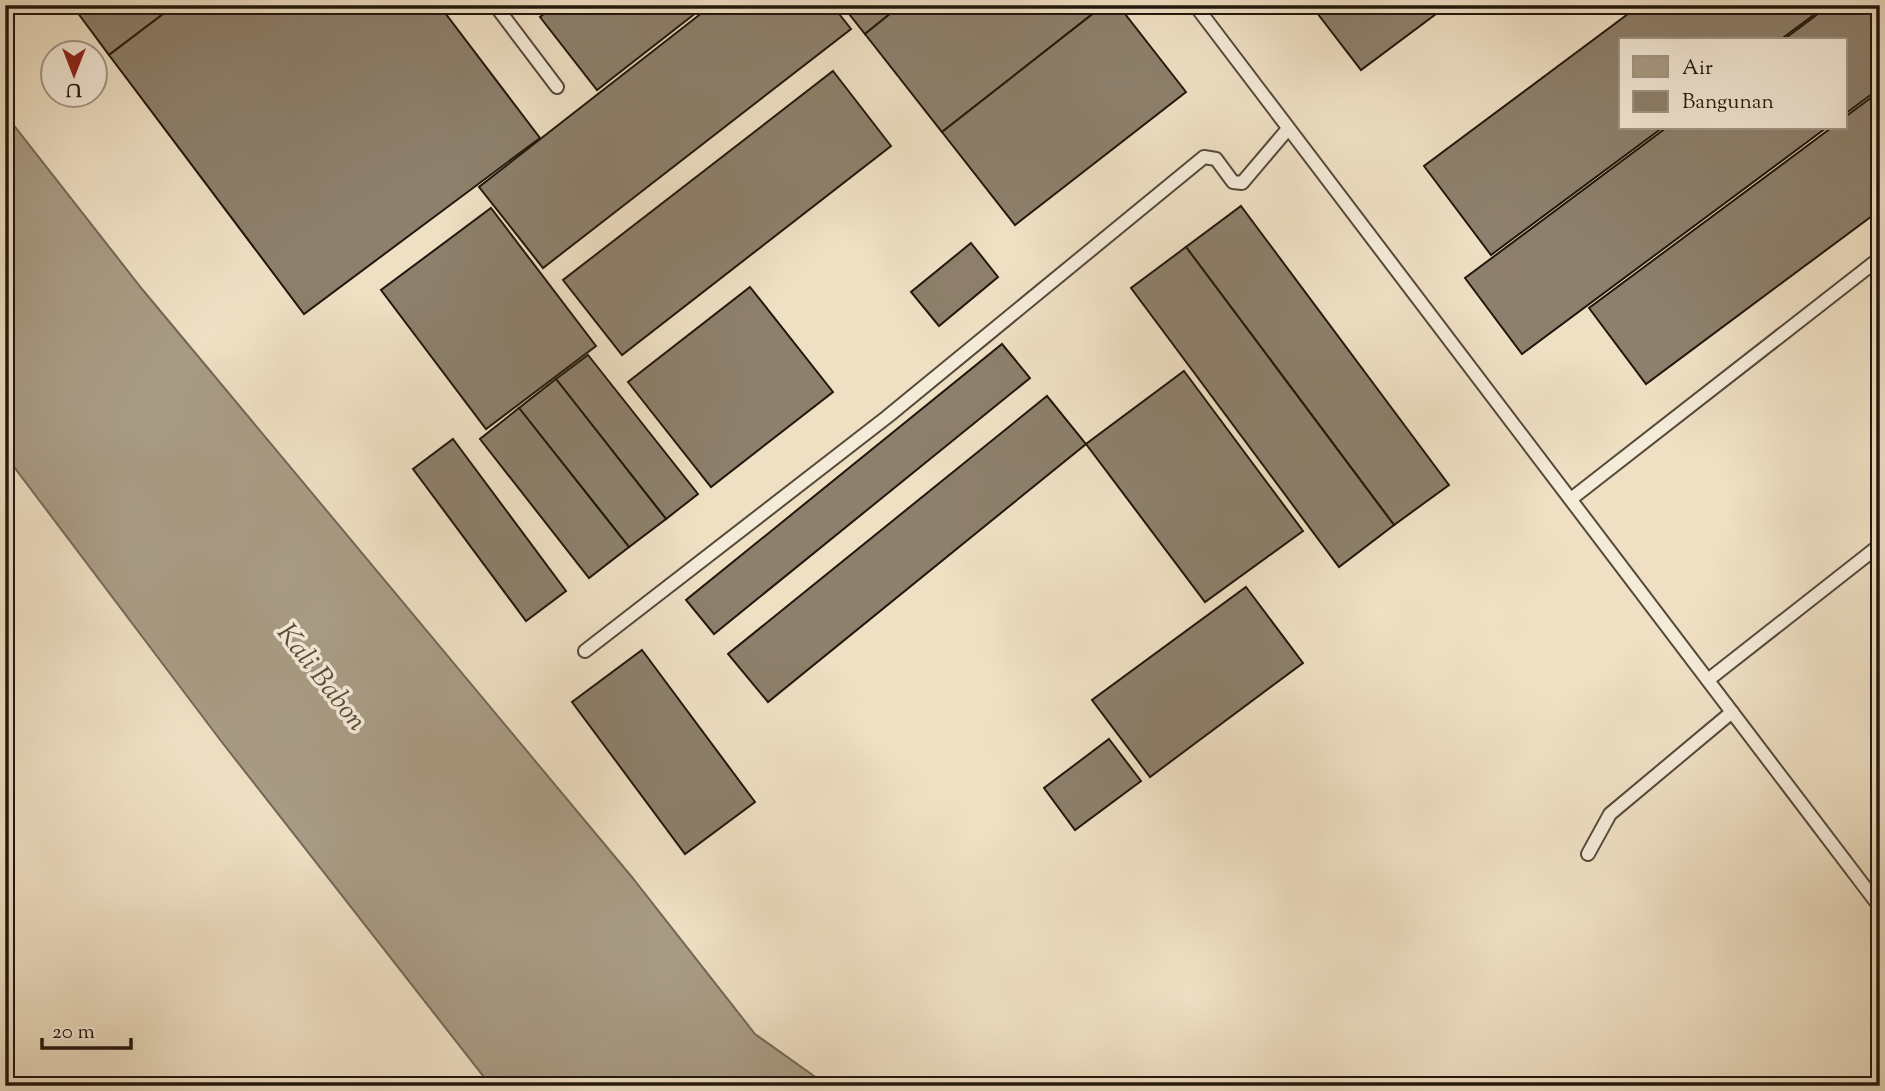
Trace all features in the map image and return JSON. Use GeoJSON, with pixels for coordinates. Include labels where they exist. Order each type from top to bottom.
{"type":"FeatureCollection","features":[{"type":"Feature","properties":{"kind":"lane"},"geometry":{"type":"LineString","coordinates":[[495,5],[557,87]]}},
{"type":"Feature","properties":{"kind":"lane"},"geometry":{"type":"LineString","coordinates":[[1195,5],[1287,130],[1880,907]]}},
{"type":"Feature","properties":{"kind":"lane"},"geometry":{"type":"LineString","coordinates":[[585,651],[887,417],[1204,157],[1216,159],[1233,182],[1242,183],[1287,130]]}},
{"type":"Feature","properties":{"kind":"lane"},"geometry":{"type":"LineString","coordinates":[[1571,499],[1880,258]]}},
{"type":"Feature","properties":{"kind":"lane"},"geometry":{"type":"LineString","coordinates":[[1708,680],[1880,545]]}},
{"type":"Feature","properties":{"kind":"lane"},"geometry":{"type":"LineString","coordinates":[[1588,854],[1610,814],[1732,712]]}},
{"type":"Feature","properties":{"kind":"water","name":"Kali Babon"},"geometry":{"type":"Polygon","coordinates":[[[5,114],[142,289],[631,876],[755,1034],[828,1086],[491,1086],[221,741],[5,455],[5,114]]]}},
{"type":"Feature","properties":{"kind":"building"},"geometry":{"type":"Polygon","coordinates":[[[72,5],[175,5],[109,55],[108,38],[96,38],[72,5]]]}},
{"type":"Feature","properties":{"kind":"building"},"geometry":{"type":"Polygon","coordinates":[[[175,5],[439,5],[540,138],[304,314],[109,55],[175,5]]]}},
{"type":"Feature","properties":{"kind":"building"},"geometry":{"type":"Polygon","coordinates":[[[555,5],[706,5],[597,90],[540,17],[555,5]]]}},
{"type":"Feature","properties":{"kind":"building"},"geometry":{"type":"Polygon","coordinates":[[[712,5],[832,5],[851,29],[543,268],[479,187],[712,5]]]}},
{"type":"Feature","properties":{"kind":"building"},"geometry":{"type":"Polygon","coordinates":[[[842,5],[901,5],[865,34],[842,5]]]}},
{"type":"Feature","properties":{"kind":"building"},"geometry":{"type":"Polygon","coordinates":[[[901,5],[1104,5],[942,132],[865,34],[901,5]]]}},
{"type":"Feature","properties":{"kind":"building"},"geometry":{"type":"Polygon","coordinates":[[[1104,5],[1118,5],[1186,92],[1015,225],[942,132],[1104,5]]]}},
{"type":"Feature","properties":{"kind":"building"},"geometry":{"type":"Polygon","coordinates":[[[1311,5],[1448,5],[1361,70],[1311,5]]]}},
{"type":"Feature","properties":{"kind":"building"},"geometry":{"type":"Polygon","coordinates":[[[1640,5],[1827,5],[1783,38],[1619,38],[1619,130],[1659,130],[1491,255],[1424,166],[1640,5]]]}},
{"type":"Feature","properties":{"kind":"building"},"geometry":{"type":"Polygon","coordinates":[[[1830,5],[1880,5],[1880,88],[1846,113],[1846,38],[1786,38],[1830,5]]]}},
{"type":"Feature","properties":{"kind":"building"},"geometry":{"type":"Polygon","coordinates":[[[833,71],[891,146],[622,355],[563,280],[833,71]]]}},
{"type":"Feature","properties":{"kind":"building"},"geometry":{"type":"Polygon","coordinates":[[[1880,91],[1880,210],[1646,384],[1589,308],[1828,130],[1846,130],[1846,116],[1880,91]]]}},
{"type":"Feature","properties":{"kind":"building"},"geometry":{"type":"Polygon","coordinates":[[[1663,130],[1823,130],[1522,354],[1465,278],[1663,130]]]}},
{"type":"Feature","properties":{"kind":"building"},"geometry":{"type":"Polygon","coordinates":[[[1241,206],[1449,485],[1394,525],[1186,247],[1241,206]]]}},
{"type":"Feature","properties":{"kind":"building"},"geometry":{"type":"Polygon","coordinates":[[[491,208],[596,346],[486,429],[381,290],[491,208]]]}},
{"type":"Feature","properties":{"kind":"building"},"geometry":{"type":"Polygon","coordinates":[[[971,243],[998,277],[939,326],[911,292],[971,243]]]}},
{"type":"Feature","properties":{"kind":"building"},"geometry":{"type":"Polygon","coordinates":[[[1186,247],[1394,525],[1339,567],[1131,288],[1186,247]]]}},
{"type":"Feature","properties":{"kind":"building"},"geometry":{"type":"Polygon","coordinates":[[[750,287],[833,392],[711,487],[628,382],[750,287]]]}},
{"type":"Feature","properties":{"kind":"building"},"geometry":{"type":"Polygon","coordinates":[[[1002,344],[1030,378],[714,634],[686,600],[1002,344]]]}},
{"type":"Feature","properties":{"kind":"building"},"geometry":{"type":"Polygon","coordinates":[[[588,355],[698,494],[666,519],[556,379],[588,355]]]}},
{"type":"Feature","properties":{"kind":"building"},"geometry":{"type":"Polygon","coordinates":[[[1184,371],[1303,531],[1205,602],[1086,444],[1184,371]]]}},
{"type":"Feature","properties":{"kind":"building"},"geometry":{"type":"Polygon","coordinates":[[[556,379],[666,519],[629,547],[519,408],[556,379]]]}},
{"type":"Feature","properties":{"kind":"building"},"geometry":{"type":"Polygon","coordinates":[[[1047,396],[1086,444],[768,702],[728,654],[1047,396]]]}},
{"type":"Feature","properties":{"kind":"building"},"geometry":{"type":"Polygon","coordinates":[[[519,408],[629,547],[589,578],[480,439],[519,408]]]}},
{"type":"Feature","properties":{"kind":"building"},"geometry":{"type":"Polygon","coordinates":[[[453,439],[566,591],[526,621],[413,469],[453,439]]]}},
{"type":"Feature","properties":{"kind":"building"},"geometry":{"type":"Polygon","coordinates":[[[1246,587],[1303,663],[1150,777],[1092,700],[1246,587]]]}},
{"type":"Feature","properties":{"kind":"building"},"geometry":{"type":"Polygon","coordinates":[[[642,650],[755,802],[685,854],[572,702],[642,650]]]}},
{"type":"Feature","properties":{"kind":"building"},"geometry":{"type":"Polygon","coordinates":[[[1109,739],[1141,781],[1075,830],[1044,788],[1109,739]]]}}]}
